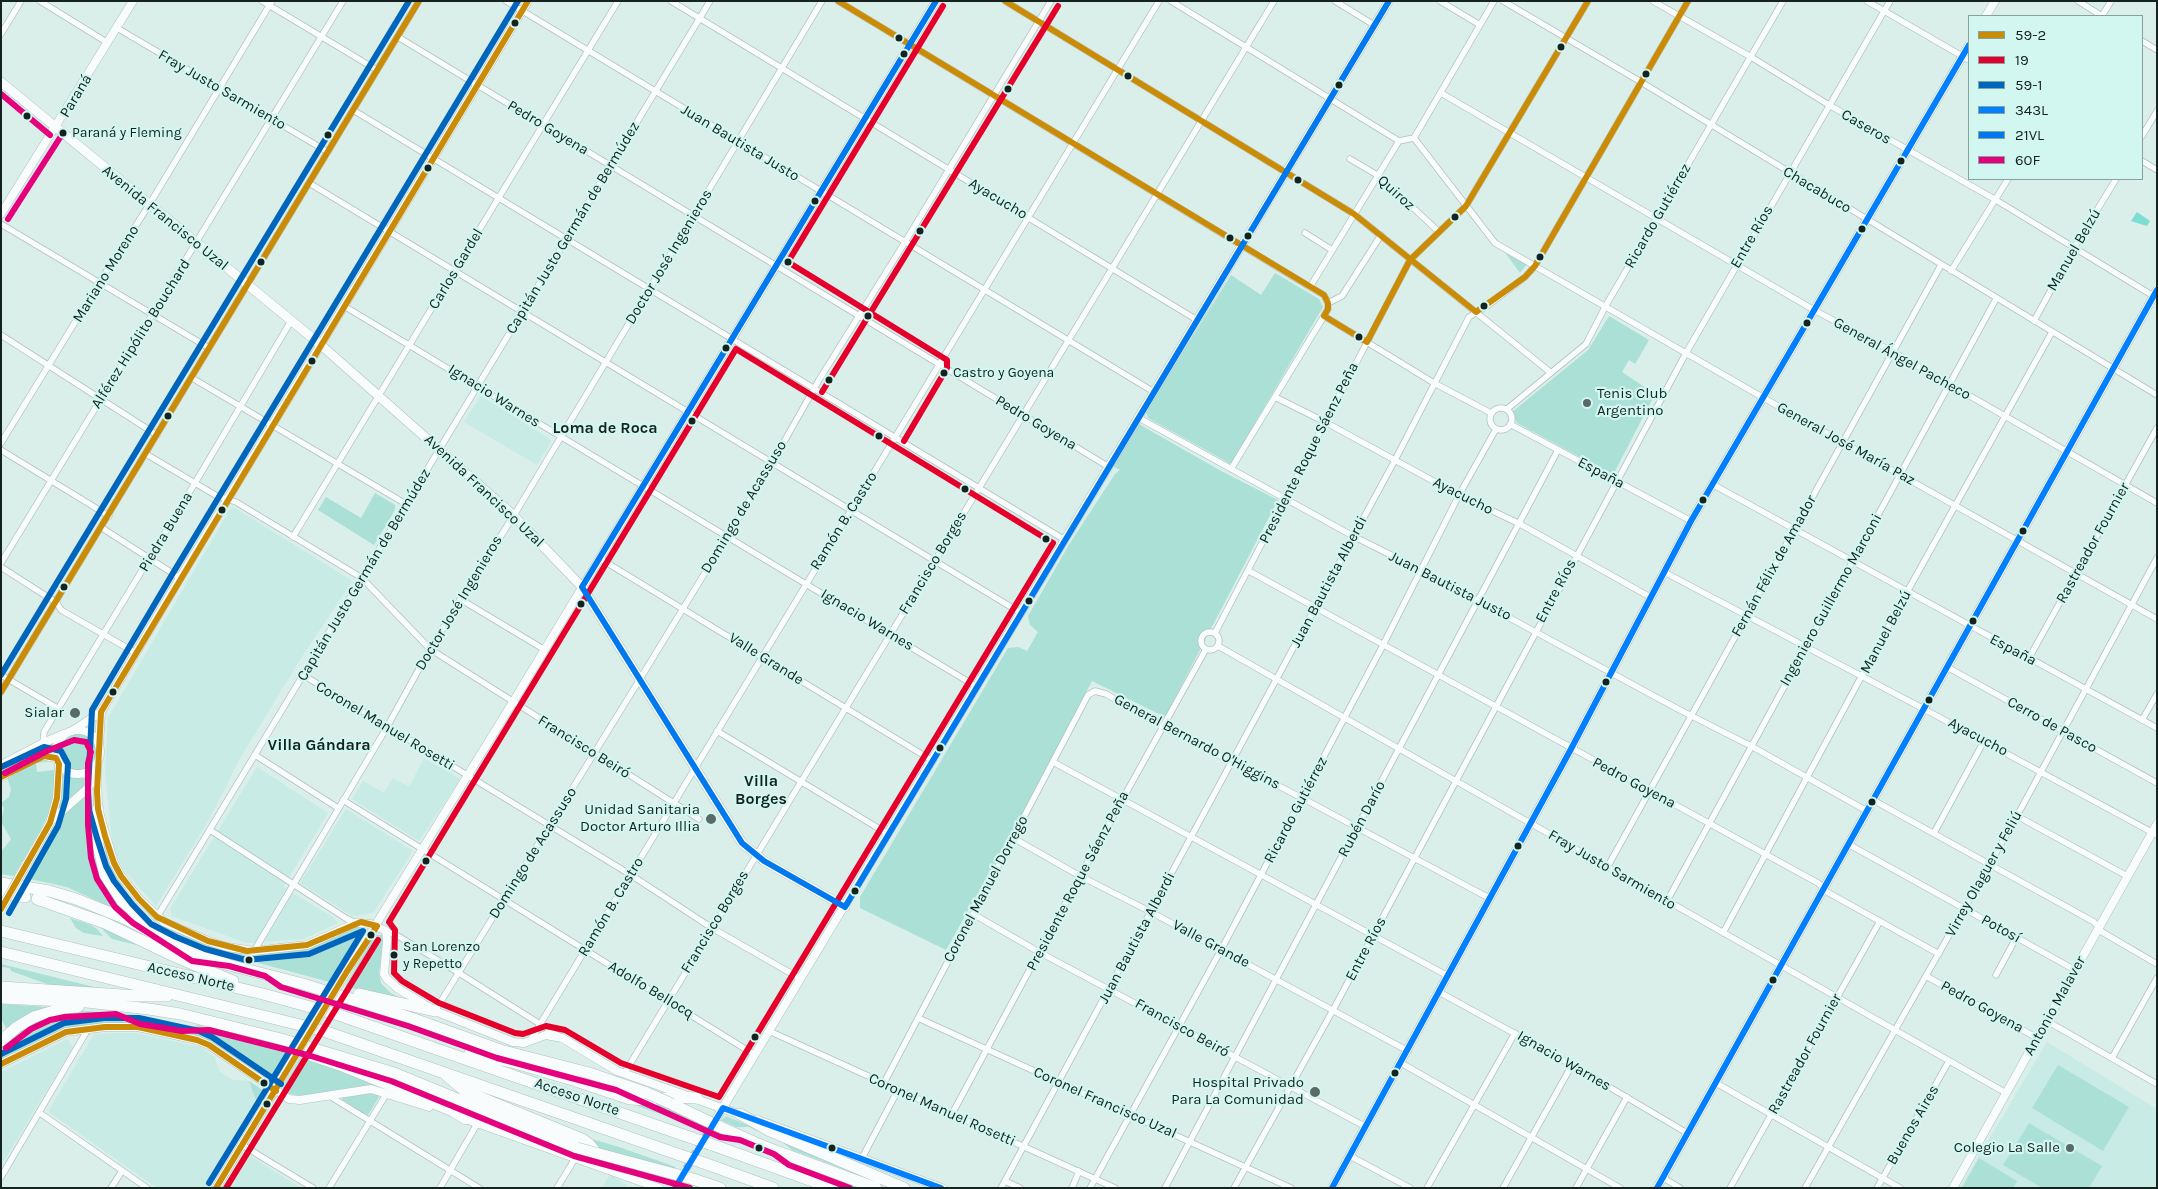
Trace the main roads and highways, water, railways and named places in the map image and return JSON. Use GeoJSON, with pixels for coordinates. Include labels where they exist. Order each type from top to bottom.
{"type":"FeatureCollection","features":[{"type":"Feature","properties":{"kind":"highway"},"geometry":{"type":"LineString","coordinates":[[98,809],[97,824],[101,861],[105,875],[115,893],[139,917],[196,953]]}},
{"type":"Feature","properties":{"kind":"highway"},"geometry":{"type":"LineString","coordinates":[[1,883],[49,891],[76,899],[126,919],[176,946],[229,965],[284,979],[411,1018],[500,1050],[589,1073],[647,1093],[703,1119],[717,1122],[765,1147],[876,1188]]}},
{"type":"Feature","properties":{"kind":"highway"},"geometry":{"type":"LineString","coordinates":[[1,893],[31,898],[105,923],[176,957],[263,994]]}},
{"type":"Feature","properties":{"kind":"highway","name":"Acceso Norte"},"geometry":{"type":"LineString","coordinates":[[1,931],[263,994],[336,1014],[832,1188]]}},
{"type":"Feature","properties":{"kind":"highway","name":"Acceso Norte"},"geometry":{"type":"LineString","coordinates":[[1,952],[322,1030],[773,1188]]}},
{"type":"Feature","properties":{"kind":"highway"},"geometry":{"type":"LineString","coordinates":[[284,979],[307,981],[435,1011]]}},
{"type":"Feature","properties":{"kind":"highway"},"geometry":{"type":"LineString","coordinates":[[1,987],[138,996],[186,996]]}},
{"type":"Feature","properties":{"kind":"highway"},"geometry":{"type":"LineString","coordinates":[[1,998],[86,1002],[156,1010],[313,1048],[394,1073],[577,1153],[693,1179],[720,1188]]}},
{"type":"Feature","properties":{"kind":"highway"},"geometry":{"type":"LineString","coordinates":[[1,1041],[26,1020],[47,1012],[64,1008],[118,1005]]}},
{"type":"Feature","properties":{"kind":"highway"},"geometry":{"type":"LineString","coordinates":[[210,1022],[340,1064],[453,1111],[472,1121]]}},
{"type":"Feature","properties":{"kind":"highway"},"geometry":{"type":"LineString","coordinates":[[425,1044],[512,1062],[630,1099],[697,1098]]}},
{"type":"Feature","properties":{"kind":"highway"},"geometry":{"type":"LineString","coordinates":[[438,1070],[465,1091],[582,1139],[589,1144],[608,1168]]}},
{"type":"Feature","properties":{"kind":"highway"},"geometry":{"type":"LineString","coordinates":[[740,1114],[770,1132],[904,1188]]}},
{"type":"Feature","properties":{"kind":"main road","name":"Avenida Francisco Uzal"},"geometry":{"type":"LineString","coordinates":[[1,82],[321,345],[513,515],[582,587],[739,839],[756,855],[845,907]]}},
{"type":"Feature","properties":{"kind":"water"},"geometry":{"type":"Polygon","coordinates":[[[2137,212],[2150,221],[2147,226],[2131,221],[2137,212]]]}},
{"type":"Feature","properties":{"kind":"tunnel"},"geometry":{"type":"LineString","coordinates":[[680,1179],[715,1120]]}},
{"type":"Feature","properties":{"kind":"place","name":"Paraná y Fleming"},"geometry":{"type":"Point","coordinates":[63,133]}},
{"type":"Feature","properties":{"kind":"place","name":"Castro y Goyena"},"geometry":{"type":"Point","coordinates":[944,373]}},
{"type":"Feature","properties":{"kind":"place","name":"Tenis Club Argentino"},"geometry":{"type":"Point","coordinates":[1587,403]}},
{"type":"Feature","properties":{"kind":"place","name":"Sialar"},"geometry":{"type":"Point","coordinates":[75,713]}},
{"type":"Feature","properties":{"kind":"place","name":"Unidad Sanitaria Doctor Arturo Illia"},"geometry":{"type":"Point","coordinates":[711,819]}},
{"type":"Feature","properties":{"kind":"place","name":"San Lorenzo y Repetto"},"geometry":{"type":"Point","coordinates":[394,955]}},
{"type":"Feature","properties":{"kind":"place","name":"Hospital Privado Para La Comunidad"},"geometry":{"type":"Point","coordinates":[1315,1092]}},
{"type":"Feature","properties":{"kind":"place","name":"Colegio La Salle"},"geometry":{"type":"Point","coordinates":[2070,1148]}},
{"type":"Feature","properties":{"kind":"district","name":"Loma de Roca"},"geometry":{"type":"Point","coordinates":[605,428]}},
{"type":"Feature","properties":{"kind":"district","name":"Villa Gándara"},"geometry":{"type":"Point","coordinates":[319,745]}},
{"type":"Feature","properties":{"kind":"district","name":"Villa Borges"},"geometry":{"type":"Point","coordinates":[761,790]}}]}
